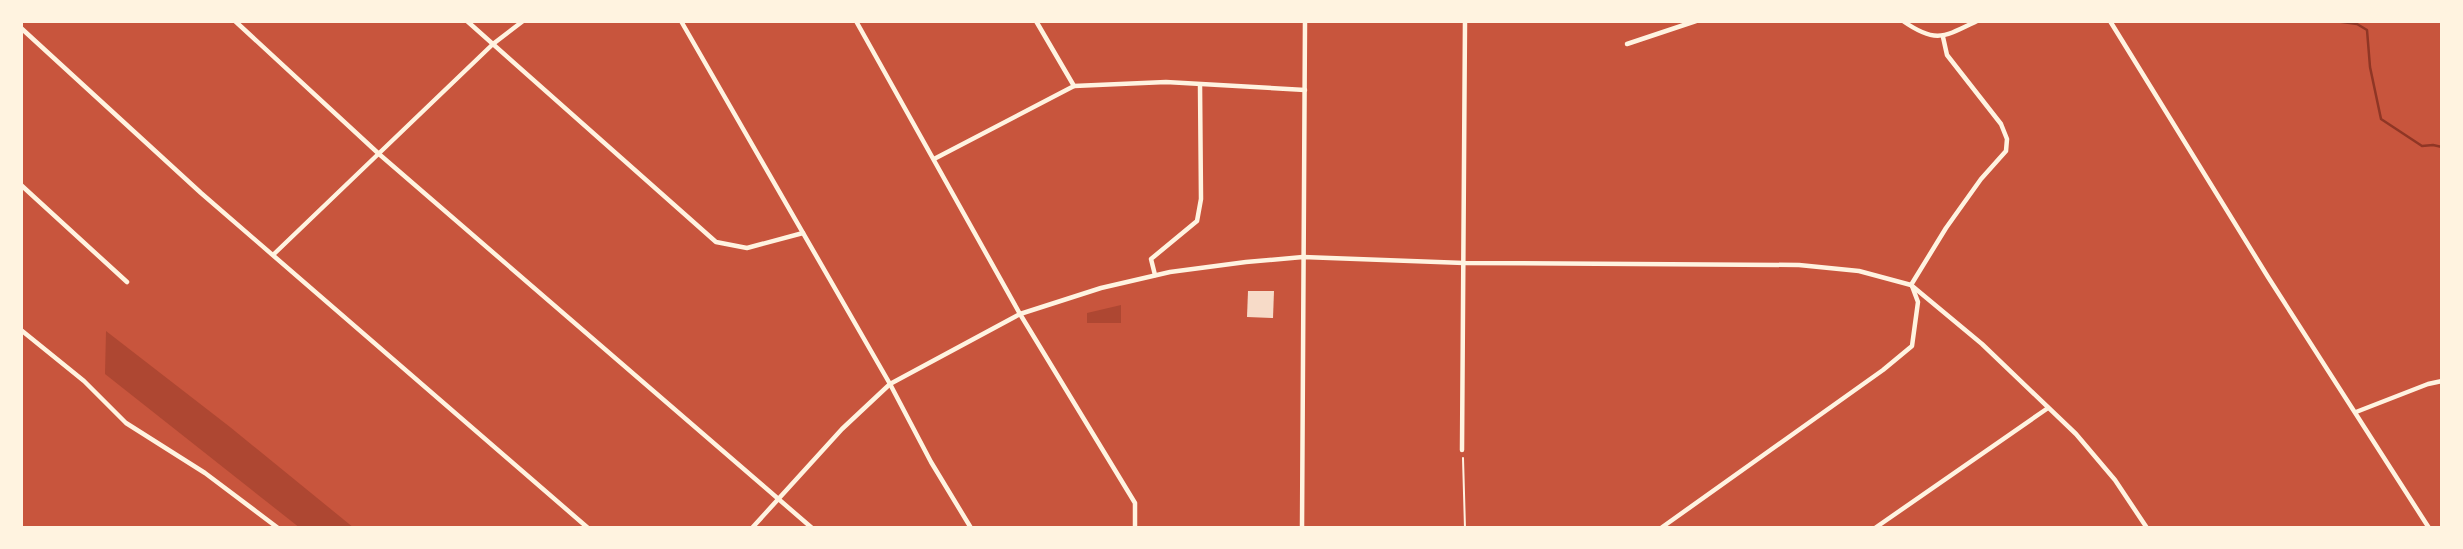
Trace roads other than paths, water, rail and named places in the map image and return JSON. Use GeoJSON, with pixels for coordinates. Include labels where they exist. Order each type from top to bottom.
{"type":"FeatureCollection","features":[{"type":"Feature","properties":{"kind":"street"},"geometry":{"type":"LineString","coordinates":[[235,21],[379,154],[812,528]]}},
{"type":"Feature","properties":{"kind":"street"},"geometry":{"type":"LineString","coordinates":[[467,21],[716,242],[747,248],[803,233]]}},
{"type":"Feature","properties":{"kind":"street"},"geometry":{"type":"LineString","coordinates":[[274,254],[493,44],[523,21]]}},
{"type":"Feature","properties":{"kind":"street"},"geometry":{"type":"LineString","coordinates":[[681,21],[971,528]]}},
{"type":"Feature","properties":{"kind":"street"},"geometry":{"type":"LineString","coordinates":[[856,21],[1020,314],[1135,503],[1135,528]]}},
{"type":"Feature","properties":{"kind":"street"},"geometry":{"type":"LineString","coordinates":[[1036,21],[1074,86]]}},
{"type":"Feature","properties":{"kind":"street"},"geometry":{"type":"LineString","coordinates":[[1302,528],[1305,21]]}},
{"type":"Feature","properties":{"kind":"street"},"geometry":{"type":"LineString","coordinates":[[1462,450],[1465,21]]}},
{"type":"Feature","properties":{"kind":"street"},"geometry":{"type":"LineString","coordinates":[[1627,44],[1696,21]]}},
{"type":"Feature","properties":{"kind":"street"},"geometry":{"type":"LineString","coordinates":[[1903,21],[1919,32],[1943,37],[1977,21]]}},
{"type":"Feature","properties":{"kind":"street"},"geometry":{"type":"LineString","coordinates":[[2110,21],[2268,277],[2429,528]]}},
{"type":"Feature","properties":{"kind":"street"},"geometry":{"type":"LineString","coordinates":[[21,29],[201,193],[588,528]]}},
{"type":"Feature","properties":{"kind":"street"},"geometry":{"type":"LineString","coordinates":[[1911,285],[1946,228],[1981,179],[2006,151],[2007,139],[2001,124],[1947,55],[1943,37]]}},
{"type":"Feature","properties":{"kind":"street"},"geometry":{"type":"LineString","coordinates":[[934,159],[1074,86],[1166,82],[1305,90]]}},
{"type":"Feature","properties":{"kind":"street"},"geometry":{"type":"LineString","coordinates":[[1155,275],[1151,259],[1197,221],[1201,199],[1200,85]]}},
{"type":"Feature","properties":{"kind":"street"},"geometry":{"type":"LineString","coordinates":[[21,185],[127,282]]}},
{"type":"Feature","properties":{"kind":"street"},"geometry":{"type":"LineString","coordinates":[[752,528],[842,429],[890,384],[1020,314],[1101,288],[1155,275],[1246,261],[1303,257],[1464,263],[1800,265],[1859,271],[1911,285],[1982,344],[2076,434],[2115,480],[2147,528]]}},
{"type":"Feature","properties":{"kind":"street"},"geometry":{"type":"LineString","coordinates":[[1661,528],[1883,370],[1912,346],[1918,302],[1911,285]]}},
{"type":"Feature","properties":{"kind":"street"},"geometry":{"type":"LineString","coordinates":[[21,330],[84,381],[132,428],[205,473],[278,528]]}},
{"type":"Feature","properties":{"kind":"street"},"geometry":{"type":"LineString","coordinates":[[2356,412],[2442,381]]}},
{"type":"Feature","properties":{"kind":"street"},"geometry":{"type":"LineString","coordinates":[[1875,528],[2048,408]]}},
{"type":"Feature","properties":{"kind":"waterway"},"geometry":{"type":"LineString","coordinates":[[2335,21],[2357,24],[2367,30],[2370,67],[2381,119],[2422,146],[2442,147]]}}]}
